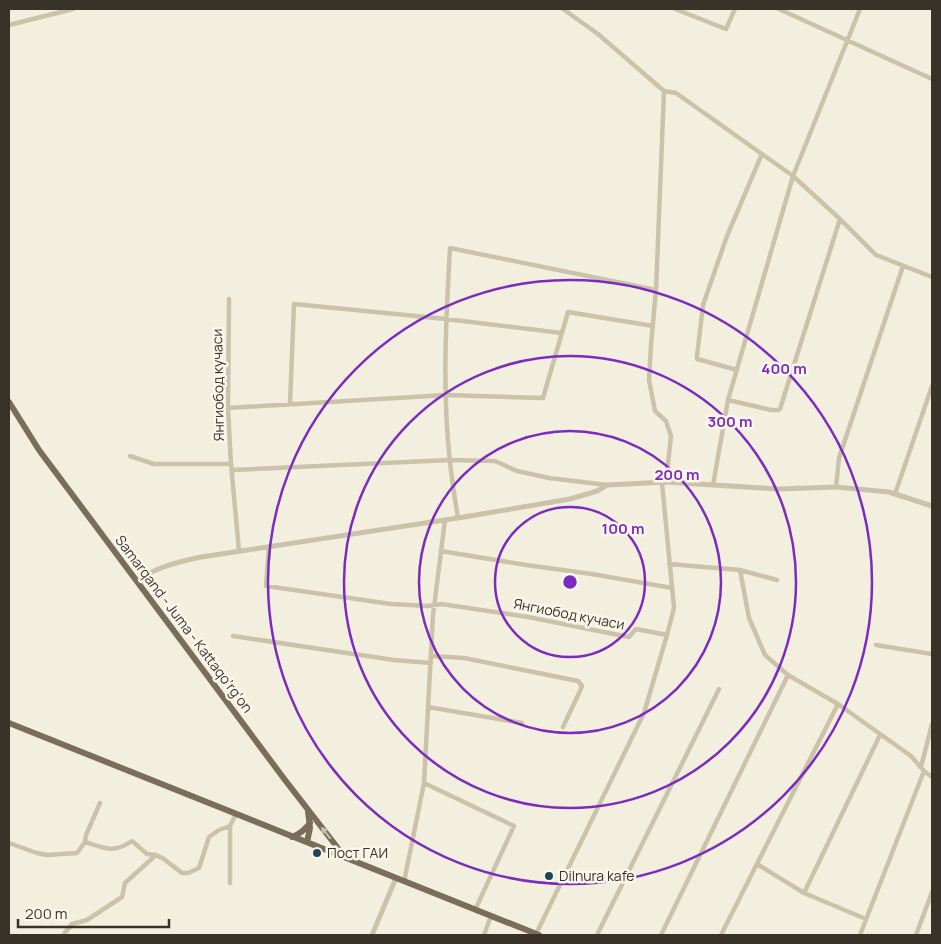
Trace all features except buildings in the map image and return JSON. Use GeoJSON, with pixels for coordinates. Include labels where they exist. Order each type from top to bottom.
{"type":"FeatureCollection","features":[{"type":"Feature","properties":{"kind":"main road","name":"Samarqand - Juma - Kattaqo‘rg‘on"},"geometry":{"type":"LineString","coordinates":[[9,402],[39,450],[308,810],[345,856]]}},
{"type":"Feature","properties":{"kind":"main road"},"geometry":{"type":"LineString","coordinates":[[9,722],[292,837],[345,856],[404,882],[491,916],[527,933],[538,935]]}},
{"type":"Feature","properties":{"kind":"main road"},"geometry":{"type":"LineString","coordinates":[[307,842],[310,833],[308,810]]}},
{"type":"Feature","properties":{"kind":"main road"},"geometry":{"type":"LineString","coordinates":[[292,837],[300,834],[310,823]]}},
{"type":"Feature","properties":{"kind":"street"},"geometry":{"type":"LineString","coordinates":[[9,25],[73,9]]}},
{"type":"Feature","properties":{"kind":"street"},"geometry":{"type":"LineString","coordinates":[[563,9],[598,34],[664,91],[676,93],[793,176],[876,255],[932,277]]}},
{"type":"Feature","properties":{"kind":"street"},"geometry":{"type":"LineString","coordinates":[[675,9],[726,29],[735,9]]}},
{"type":"Feature","properties":{"kind":"street"},"geometry":{"type":"LineString","coordinates":[[779,9],[932,79]]}},
{"type":"Feature","properties":{"kind":"street"},"geometry":{"type":"LineString","coordinates":[[713,485],[728,400],[793,176],[860,9]]}},
{"type":"Feature","properties":{"kind":"street"},"geometry":{"type":"LineString","coordinates":[[538,935],[644,713],[674,608],[664,482],[671,436],[666,421],[655,411],[649,380],[656,290],[664,91]]}},
{"type":"Feature","properties":{"kind":"street"},"geometry":{"type":"LineString","coordinates":[[736,370],[697,359],[696,356],[703,305],[727,236],[762,154]]}},
{"type":"Feature","properties":{"kind":"street"},"geometry":{"type":"LineString","coordinates":[[728,400],[771,410],[778,410],[780,408],[840,219]]}},
{"type":"Feature","properties":{"kind":"street"},"geometry":{"type":"LineString","coordinates":[[458,518],[450,460],[446,395],[446,319],[450,248],[656,290]]}},
{"type":"Feature","properties":{"kind":"street"},"geometry":{"type":"LineString","coordinates":[[836,487],[839,458],[903,266]]}},
{"type":"Feature","properties":{"kind":"street","name":"Янгиобод кучаси"},"geometry":{"type":"LineString","coordinates":[[229,299],[228,408],[239,551]]}},
{"type":"Feature","properties":{"kind":"street"},"geometry":{"type":"LineString","coordinates":[[290,404],[294,304],[562,333]]}},
{"type":"Feature","properties":{"kind":"street"},"geometry":{"type":"LineString","coordinates":[[228,408],[446,395],[543,398],[568,312],[653,326]]}},
{"type":"Feature","properties":{"kind":"street"},"geometry":{"type":"LineString","coordinates":[[895,494],[932,386]]}},
{"type":"Feature","properties":{"kind":"street"},"geometry":{"type":"LineString","coordinates":[[130,456],[154,464],[231,464]]}},
{"type":"Feature","properties":{"kind":"street"},"geometry":{"type":"LineString","coordinates":[[232,470],[450,460],[495,461],[525,473],[607,485],[664,482],[778,489],[836,487],[889,492],[932,506]]}},
{"type":"Feature","properties":{"kind":"street"},"geometry":{"type":"LineString","coordinates":[[136,581],[166,565],[202,557],[570,499],[597,491],[607,485]]}},
{"type":"Feature","properties":{"kind":"street"},"geometry":{"type":"LineString","coordinates":[[404,882],[424,783],[434,606],[445,520]]}},
{"type":"Feature","properties":{"kind":"street","name":"Янгиобод кучаси"},"geometry":{"type":"LineString","coordinates":[[268,547],[266,586],[391,604],[428,606],[441,604],[528,617],[629,637],[636,629],[667,634]]}},
{"type":"Feature","properties":{"kind":"street"},"geometry":{"type":"LineString","coordinates":[[441,551],[672,588]]}},
{"type":"Feature","properties":{"kind":"street"},"geometry":{"type":"LineString","coordinates":[[670,564],[740,570],[777,580]]}},
{"type":"Feature","properties":{"kind":"street"},"geometry":{"type":"LineString","coordinates":[[740,570],[749,618],[765,655],[788,675],[838,704],[911,756],[932,777]]}},
{"type":"Feature","properties":{"kind":"street"},"geometry":{"type":"LineString","coordinates":[[233,636],[394,660],[431,663]]}},
{"type":"Feature","properties":{"kind":"street"},"geometry":{"type":"LineString","coordinates":[[876,645],[932,654]]}},
{"type":"Feature","properties":{"kind":"street"},"geometry":{"type":"LineString","coordinates":[[431,656],[464,658],[578,681],[582,686],[563,727]]}},
{"type":"Feature","properties":{"kind":"street"},"geometry":{"type":"LineString","coordinates":[[661,935],[788,675]]}},
{"type":"Feature","properties":{"kind":"street"},"geometry":{"type":"LineString","coordinates":[[597,935],[719,689]]}},
{"type":"Feature","properties":{"kind":"street"},"geometry":{"type":"LineString","coordinates":[[722,935],[838,704]]}},
{"type":"Feature","properties":{"kind":"street"},"geometry":{"type":"LineString","coordinates":[[428,706],[522,724]]}},
{"type":"Feature","properties":{"kind":"street"},"geometry":{"type":"LineString","coordinates":[[860,935],[923,769],[932,724]]}},
{"type":"Feature","properties":{"kind":"street"},"geometry":{"type":"LineString","coordinates":[[804,892],[880,735]]}},
{"type":"Feature","properties":{"kind":"street"},"geometry":{"type":"LineString","coordinates":[[424,783],[514,826],[475,910]]}},
{"type":"Feature","properties":{"kind":"street"},"geometry":{"type":"LineString","coordinates":[[9,843],[47,855],[77,853],[85,842],[86,835],[100,803]]}},
{"type":"Feature","properties":{"kind":"street"},"geometry":{"type":"LineString","coordinates":[[230,883],[230,826],[236,814]]}},
{"type":"Feature","properties":{"kind":"street"},"geometry":{"type":"LineString","coordinates":[[85,842],[111,850],[132,841],[147,854],[156,855],[182,873],[188,874],[199,868],[209,837],[219,830],[230,826]]}},
{"type":"Feature","properties":{"kind":"street"},"geometry":{"type":"LineString","coordinates":[[63,935],[72,924],[87,920],[122,897],[125,883],[156,855]]}},
{"type":"Feature","properties":{"kind":"street"},"geometry":{"type":"LineString","coordinates":[[757,864],[804,892],[866,919]]}},
{"type":"Feature","properties":{"kind":"street"},"geometry":{"type":"LineString","coordinates":[[372,935],[396,878]]}},
{"type":"Feature","properties":{"kind":"street"},"geometry":{"type":"LineString","coordinates":[[916,935],[932,892]]}},
{"type":"Feature","properties":{"kind":"street"},"geometry":{"type":"LineString","coordinates":[[484,935],[491,916]]}},
{"type":"Feature","properties":{"kind":"place","name":"Пост ГАИ"},"geometry":{"type":"Point","coordinates":[317,853]}},
{"type":"Feature","properties":{"kind":"place","name":"Dilnura kafe"},"geometry":{"type":"Point","coordinates":[549,876]}}]}
